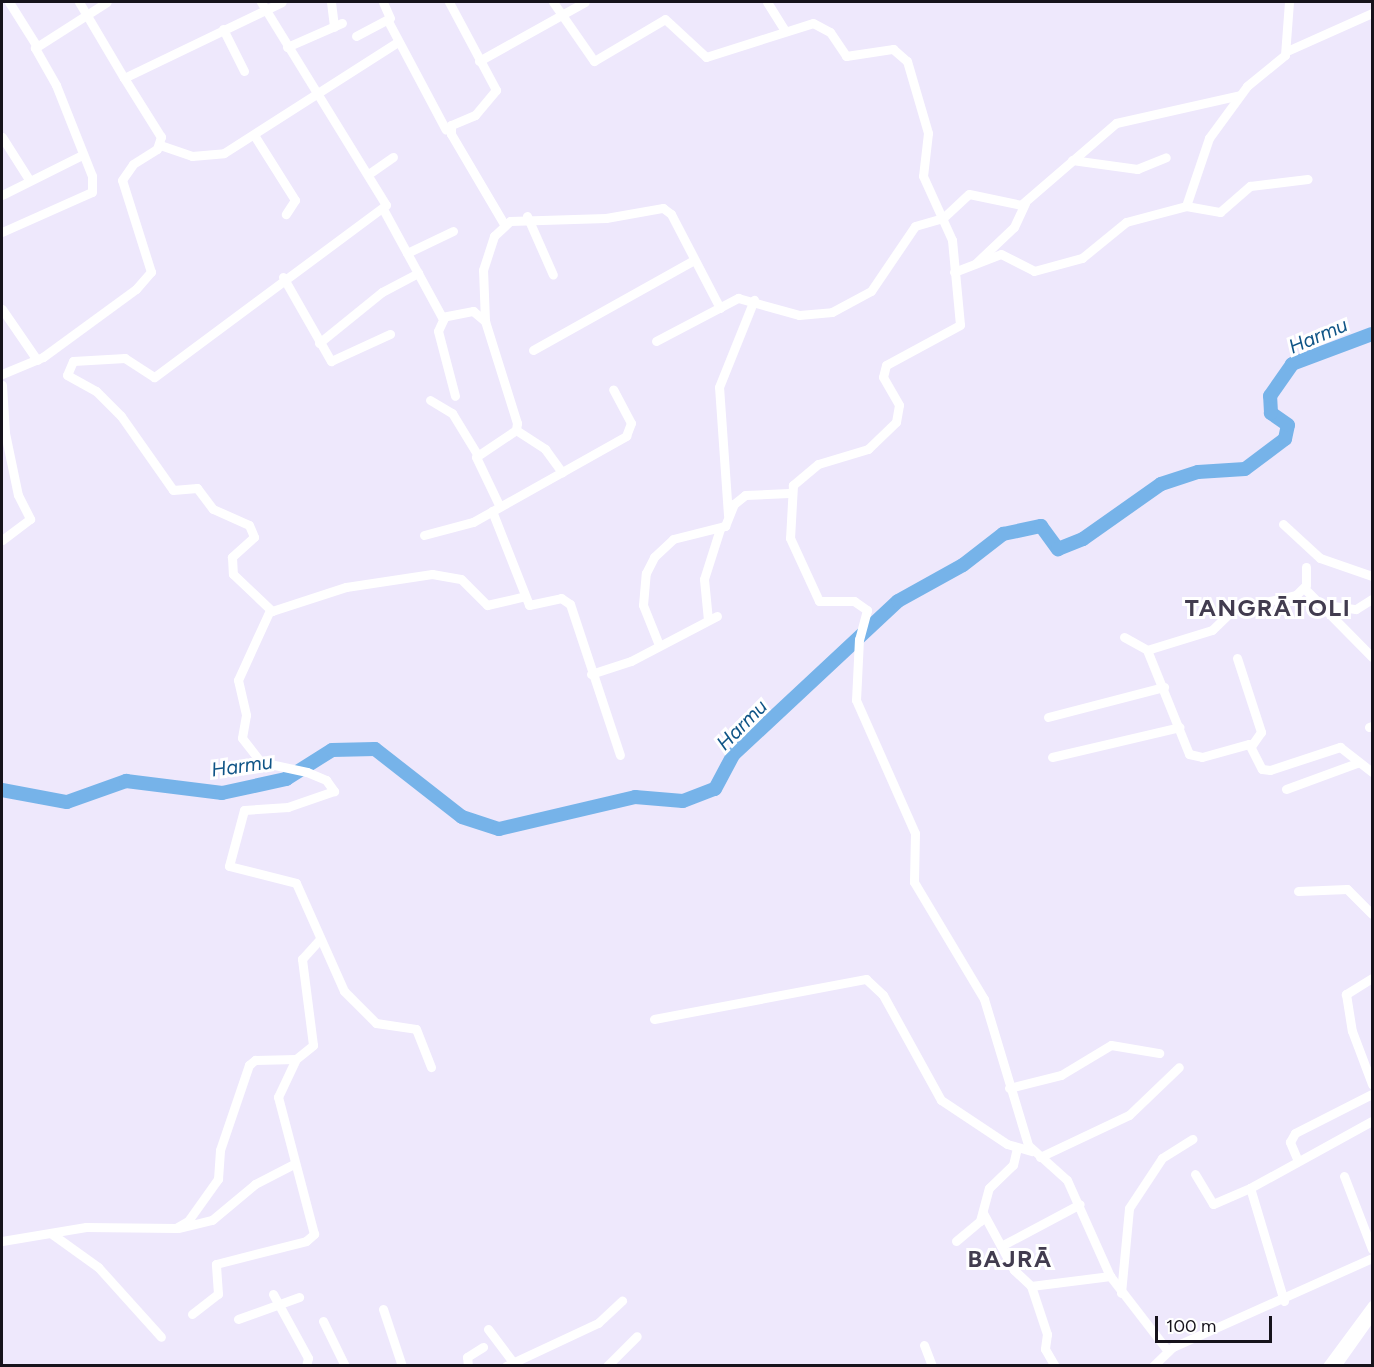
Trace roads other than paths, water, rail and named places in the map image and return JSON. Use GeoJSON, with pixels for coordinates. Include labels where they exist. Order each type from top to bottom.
{"type":"FeatureCollection","features":[{"type":"Feature","properties":{"kind":"street"},"geometry":{"type":"LineString","coordinates":[[2,232],[92,192],[82,154],[36,45],[9,2]]}},
{"type":"Feature","properties":{"kind":"street"},"geometry":{"type":"LineString","coordinates":[[79,2],[160,134],[160,145]]}},
{"type":"Feature","properties":{"kind":"street"},"geometry":{"type":"LineString","coordinates":[[36,45],[107,2]]}},
{"type":"Feature","properties":{"kind":"street"},"geometry":{"type":"LineString","coordinates":[[124,78],[223,29],[263,5],[282,2]]}},
{"type":"Feature","properties":{"kind":"street"},"geometry":{"type":"LineString","coordinates":[[287,47],[338,25],[331,2]]}},
{"type":"Feature","properties":{"kind":"street"},"geometry":{"type":"LineString","coordinates":[[383,2],[396,43],[446,130]]}},
{"type":"Feature","properties":{"kind":"street"},"geometry":{"type":"LineString","coordinates":[[449,2],[495,91],[450,131],[504,224]]}},
{"type":"Feature","properties":{"kind":"street"},"geometry":{"type":"LineString","coordinates":[[553,2],[596,61],[664,19],[706,57],[784,29],[818,24],[849,57],[900,52],[928,133],[923,176],[952,240],[960,326],[883,369],[899,405],[896,422],[868,449],[818,464],[789,493],[749,494],[728,516],[720,529],[704,579],[708,620]]}},
{"type":"Feature","properties":{"kind":"street"},"geometry":{"type":"LineString","coordinates":[[479,61],[562,17],[585,2]]}},
{"type":"Feature","properties":{"kind":"street"},"geometry":{"type":"LineString","coordinates":[[767,2],[784,29]]}},
{"type":"Feature","properties":{"kind":"street"},"geometry":{"type":"LineString","coordinates":[[1186,206],[1202,152],[1240,95],[1280,64],[1287,51],[1289,2]]}},
{"type":"Feature","properties":{"kind":"street"},"geometry":{"type":"LineString","coordinates":[[263,5],[287,47],[387,200],[383,209],[283,277],[154,377],[128,358],[76,360],[67,367],[71,379],[105,399],[135,431],[172,490],[197,488],[213,509],[249,525],[254,537],[232,557],[233,574],[270,609]]}},
{"type":"Feature","properties":{"kind":"street"},"geometry":{"type":"LineString","coordinates":[[1287,51],[1372,13]]}},
{"type":"Feature","properties":{"kind":"street"},"geometry":{"type":"LineString","coordinates":[[356,36],[388,21]]}},
{"type":"Feature","properties":{"kind":"street"},"geometry":{"type":"LineString","coordinates":[[223,29],[244,71]]}},
{"type":"Feature","properties":{"kind":"street"},"geometry":{"type":"LineString","coordinates":[[2,374],[37,360],[136,290],[151,272],[122,180],[133,164],[160,145],[210,156],[254,135],[316,90],[396,43]]}},
{"type":"Feature","properties":{"kind":"street"},"geometry":{"type":"LineString","coordinates":[[974,266],[1014,227],[1025,203],[1121,120],[1240,95]]}},
{"type":"Feature","properties":{"kind":"street"},"geometry":{"type":"LineString","coordinates":[[254,135],[295,200],[286,214]]}},
{"type":"Feature","properties":{"kind":"street"},"geometry":{"type":"LineString","coordinates":[[2,137],[28,178]]}},
{"type":"Feature","properties":{"kind":"street"},"geometry":{"type":"LineString","coordinates":[[2,195],[28,178],[82,154]]}},
{"type":"Feature","properties":{"kind":"street"},"geometry":{"type":"LineString","coordinates":[[370,173],[393,157]]}},
{"type":"Feature","properties":{"kind":"street"},"geometry":{"type":"LineString","coordinates":[[1072,160],[1137,170],[1166,157]]}},
{"type":"Feature","properties":{"kind":"street"},"geometry":{"type":"LineString","coordinates":[[954,272],[1001,254],[1034,271],[1082,258],[1126,222],[1186,206],[1220,212],[1250,186],[1308,179]]}},
{"type":"Feature","properties":{"kind":"street"},"geometry":{"type":"LineString","coordinates":[[656,341],[738,298],[754,300],[799,315],[832,312],[871,291],[915,226],[943,218],[975,193],[1025,203]]}},
{"type":"Feature","properties":{"kind":"street"},"geometry":{"type":"LineString","coordinates":[[562,472],[545,449],[516,430],[485,321],[483,270],[504,224],[527,216],[606,218],[663,208],[671,214],[720,308]]}},
{"type":"Feature","properties":{"kind":"street"},"geometry":{"type":"LineString","coordinates":[[383,209],[444,318]]}},
{"type":"Feature","properties":{"kind":"street"},"geometry":{"type":"LineString","coordinates":[[527,216],[553,274]]}},
{"type":"Feature","properties":{"kind":"street"},"geometry":{"type":"LineString","coordinates":[[407,253],[453,231]]}},
{"type":"Feature","properties":{"kind":"street"},"geometry":{"type":"LineString","coordinates":[[532,350],[693,260]]}},
{"type":"Feature","properties":{"kind":"street"},"geometry":{"type":"LineString","coordinates":[[318,343],[382,292],[418,273]]}},
{"type":"Feature","properties":{"kind":"street"},"geometry":{"type":"LineString","coordinates":[[283,277],[318,343],[336,362],[390,334]]}},
{"type":"Feature","properties":{"kind":"street"},"geometry":{"type":"LineString","coordinates":[[728,516],[720,461],[719,387],[754,300]]}},
{"type":"Feature","properties":{"kind":"street"},"geometry":{"type":"LineString","coordinates":[[2,309],[37,360]]}},
{"type":"Feature","properties":{"kind":"street"},"geometry":{"type":"LineString","coordinates":[[456,396],[438,331],[444,318],[473,310],[485,321]]}},
{"type":"Feature","properties":{"kind":"street"},"geometry":{"type":"LineString","coordinates":[[2,385],[2,419],[18,495],[30,519],[2,540]]}},
{"type":"Feature","properties":{"kind":"street"},"geometry":{"type":"LineString","coordinates":[[424,535],[473,522],[631,431],[613,389]]}},
{"type":"Feature","properties":{"kind":"street"},"geometry":{"type":"LineString","coordinates":[[430,400],[452,413],[477,454],[525,596],[534,608],[561,598],[570,604],[591,674],[620,755]]}},
{"type":"Feature","properties":{"kind":"street"},"geometry":{"type":"LineString","coordinates":[[477,454],[516,430]]}},
{"type":"Feature","properties":{"kind":"street"},"geometry":{"type":"LineString","coordinates":[[789,493],[792,545],[817,599],[854,601],[867,610],[859,639],[856,700],[915,833],[914,882],[984,999],[1009,1088],[1032,1151]]}},
{"type":"Feature","properties":{"kind":"street"},"geometry":{"type":"LineString","coordinates":[[1283,524],[1320,558],[1372,576]]}},
{"type":"Feature","properties":{"kind":"street"},"geometry":{"type":"LineString","coordinates":[[659,645],[643,605],[647,570],[673,539],[720,529]]}},
{"type":"Feature","properties":{"kind":"street"},"geometry":{"type":"LineString","coordinates":[[1306,567],[1304,588],[1372,657]]}},
{"type":"Feature","properties":{"kind":"street"},"geometry":{"type":"LineString","coordinates":[[431,1067],[416,1029],[376,1023],[344,991],[294,881],[234,871],[229,863],[244,810],[288,807],[305,798],[333,795],[331,785],[307,772],[258,761],[242,734],[246,715],[238,680],[270,609],[346,587],[432,574],[461,579],[487,605],[525,596]]}},
{"type":"Feature","properties":{"kind":"street"},"geometry":{"type":"LineString","coordinates":[[1147,650],[1212,630],[1234,609],[1255,608],[1304,588]]}},
{"type":"Feature","properties":{"kind":"street"},"geometry":{"type":"LineString","coordinates":[[1319,604],[1356,609],[1372,599]]}},
{"type":"Feature","properties":{"kind":"street"},"geometry":{"type":"LineString","coordinates":[[591,674],[659,645],[717,616]]}},
{"type":"Feature","properties":{"kind":"street"},"geometry":{"type":"LineString","coordinates":[[1124,637],[1147,650],[1195,757],[1252,745],[1261,732],[1237,658]]}},
{"type":"Feature","properties":{"kind":"street"},"geometry":{"type":"LineString","coordinates":[[1048,717],[1164,687]]}},
{"type":"Feature","properties":{"kind":"street"},"geometry":{"type":"LineString","coordinates":[[1052,757],[1180,727]]}},
{"type":"Feature","properties":{"kind":"street"},"geometry":{"type":"LineString","coordinates":[[1252,745],[1266,770],[1340,747],[1357,763],[1372,772]]}},
{"type":"Feature","properties":{"kind":"street"},"geometry":{"type":"LineString","coordinates":[[1286,789],[1357,763]]}},
{"type":"Feature","properties":{"kind":"street"},"geometry":{"type":"LineString","coordinates":[[1298,891],[1347,889],[1372,914]]}},
{"type":"Feature","properties":{"kind":"street"},"geometry":{"type":"LineString","coordinates":[[192,1314],[218,1294],[216,1264],[312,1238],[314,1228],[292,1165],[278,1097],[296,1059],[313,1045],[302,959],[320,939]]}},
{"type":"Feature","properties":{"kind":"street"},"geometry":{"type":"LineString","coordinates":[[1372,978],[1346,994],[1352,1031],[1372,1084]]}},
{"type":"Feature","properties":{"kind":"street"},"geometry":{"type":"LineString","coordinates":[[654,1019],[866,979],[883,995],[941,1100],[1017,1148],[1032,1151],[1062,1174],[1080,1204],[1110,1276],[1168,1351]]}},
{"type":"Feature","properties":{"kind":"street"},"geometry":{"type":"LineString","coordinates":[[1009,1088],[1061,1075],[1111,1046],[1160,1053]]}},
{"type":"Feature","properties":{"kind":"street"},"geometry":{"type":"LineString","coordinates":[[176,1228],[193,1215],[216,1182],[220,1150],[250,1064],[296,1059]]}},
{"type":"Feature","properties":{"kind":"street"},"geometry":{"type":"LineString","coordinates":[[1040,1157],[1129,1115],[1179,1067]]}},
{"type":"Feature","properties":{"kind":"street"},"geometry":{"type":"LineString","coordinates":[[1298,1161],[1290,1142],[1295,1133],[1372,1094]]}},
{"type":"Feature","properties":{"kind":"street"},"geometry":{"type":"LineString","coordinates":[[1196,1174],[1213,1204],[1250,1188],[1372,1121]]}},
{"type":"Feature","properties":{"kind":"street"},"geometry":{"type":"LineString","coordinates":[[1121,1293],[1129,1208],[1162,1158],[1192,1139]]}},
{"type":"Feature","properties":{"kind":"street"},"geometry":{"type":"LineString","coordinates":[[956,1240],[983,1212],[991,1183],[1013,1165],[1017,1148]]}},
{"type":"Feature","properties":{"kind":"street"},"geometry":{"type":"LineString","coordinates":[[2,1241],[86,1227],[176,1228],[212,1220],[255,1184],[292,1165]]}},
{"type":"Feature","properties":{"kind":"street"},"geometry":{"type":"LineString","coordinates":[[1344,1176],[1372,1249]]}},
{"type":"Feature","properties":{"kind":"street"},"geometry":{"type":"LineString","coordinates":[[1250,1188],[1284,1301]]}},
{"type":"Feature","properties":{"kind":"street"},"geometry":{"type":"LineString","coordinates":[[1001,1246],[1080,1204]]}},
{"type":"Feature","properties":{"kind":"street"},"geometry":{"type":"LineString","coordinates":[[983,1212],[1014,1270],[1031,1286],[1047,1334],[1045,1348],[1055,1365]]}},
{"type":"Feature","properties":{"kind":"street"},"geometry":{"type":"LineString","coordinates":[[52,1234],[99,1267],[161,1337]]}},
{"type":"Feature","properties":{"kind":"street"},"geometry":{"type":"LineString","coordinates":[[1152,1365],[1168,1351],[1284,1301],[1372,1258]]}},
{"type":"Feature","properties":{"kind":"street"},"geometry":{"type":"LineString","coordinates":[[1031,1286],[1110,1276]]}},
{"type":"Feature","properties":{"kind":"street"},"geometry":{"type":"LineString","coordinates":[[273,1294],[308,1358],[306,1365]]}},
{"type":"Feature","properties":{"kind":"street"},"geometry":{"type":"LineString","coordinates":[[238,1319],[299,1298]]}},
{"type":"Feature","properties":{"kind":"street"},"geometry":{"type":"LineString","coordinates":[[488,1329],[509,1363],[588,1328],[622,1301]]}},
{"type":"Feature","properties":{"kind":"street"},"geometry":{"type":"LineString","coordinates":[[1327,1365],[1372,1305]]}},
{"type":"Feature","properties":{"kind":"street"},"geometry":{"type":"LineString","coordinates":[[383,1309],[402,1365]]}},
{"type":"Feature","properties":{"kind":"street"},"geometry":{"type":"LineString","coordinates":[[1336,1365],[1372,1315]]}},
{"type":"Feature","properties":{"kind":"street"},"geometry":{"type":"LineString","coordinates":[[323,1321],[345,1365]]}},
{"type":"Feature","properties":{"kind":"street"},"geometry":{"type":"LineString","coordinates":[[607,1365],[637,1336]]}},
{"type":"Feature","properties":{"kind":"street"},"geometry":{"type":"LineString","coordinates":[[924,1345],[932,1365]]}},
{"type":"Feature","properties":{"kind":"street"},"geometry":{"type":"LineString","coordinates":[[468,1365],[467,1357],[483,1347]]}},
{"type":"Feature","properties":{"kind":"waterway","name":"Harmu"},"geometry":{"type":"LineString","coordinates":[[2,790],[67,802],[126,781],[222,793],[286,779],[332,750],[375,749],[462,817],[499,829],[635,797],[683,801],[715,789],[734,754],[898,601],[963,565],[1003,534],[1041,526],[1058,549],[1083,539],[1161,484],[1198,472],[1245,469],[1285,439],[1288,425],[1271,413],[1270,396],[1292,364],[1372,334]]}},
{"type":"Feature","properties":{"kind":"district","name":"TANGRĀTOLI"},"geometry":{"type":"Point","coordinates":[1268,608]}},
{"type":"Feature","properties":{"kind":"district","name":"BAJRĀ"},"geometry":{"type":"Point","coordinates":[1010,1259]}}]}
